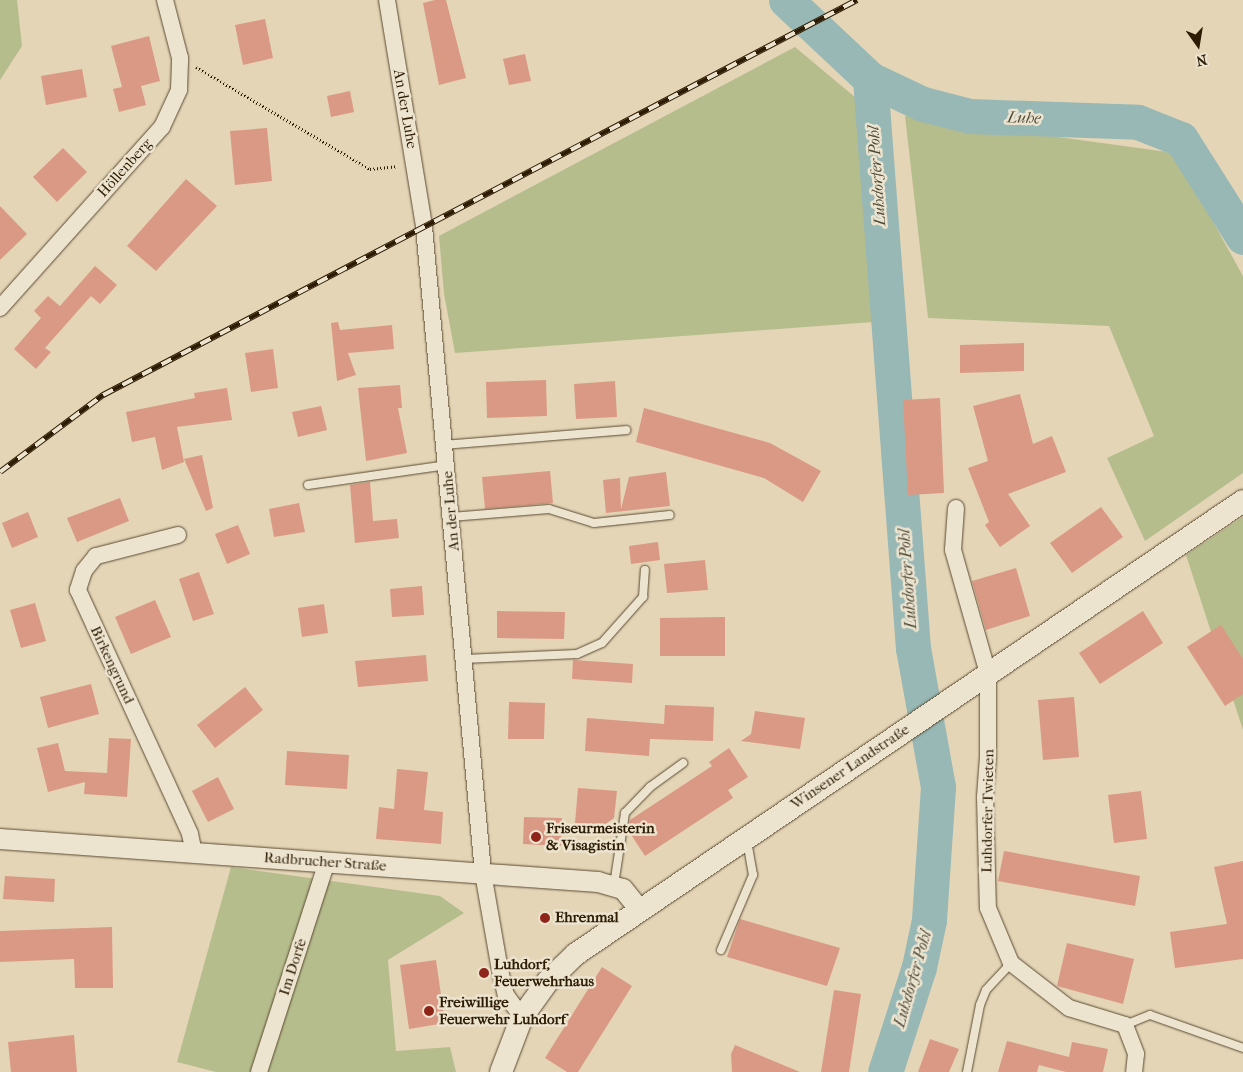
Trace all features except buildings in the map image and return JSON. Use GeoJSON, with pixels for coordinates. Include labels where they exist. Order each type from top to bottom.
{"type":"FeatureCollection","features":[{"type":"Feature","properties":{"kind":"main road","name":"Winsener Landstraße"},"geometry":{"type":"LineString","coordinates":[[501,1072],[522,1017],[548,981],[576,954],[639,909],[1243,501]]}},
{"type":"Feature","properties":{"kind":"street","name":"Höllenberg"},"geometry":{"type":"LineString","coordinates":[[0,308],[162,127],[179,90],[180,58],[165,0]]}},
{"type":"Feature","properties":{"kind":"street","name":"An der Luhe"},"geometry":{"type":"LineString","coordinates":[[387,0],[424,227],[484,873],[506,995],[522,1017]]}},
{"type":"Feature","properties":{"kind":"street","name":"Luhdorfer Twieten"},"geometry":{"type":"LineString","coordinates":[[956,508],[953,550],[988,674],[988,757],[985,797],[988,908],[1010,963]]}},
{"type":"Feature","properties":{"kind":"street","name":"Birkengrund"},"geometry":{"type":"LineString","coordinates":[[178,535],[96,556],[84,571],[78,590],[190,834],[194,852]]}},
{"type":"Feature","properties":{"kind":"street","name":"Radbrucher Straße"},"geometry":{"type":"LineString","coordinates":[[0,839],[598,882],[622,889],[639,909]]}},
{"type":"Feature","properties":{"kind":"street","name":"Im Dorfe"},"geometry":{"type":"LineString","coordinates":[[259,1072],[327,862]]}},
{"type":"Feature","properties":{"kind":"street"},"geometry":{"type":"LineString","coordinates":[[1010,963],[1069,1008],[1125,1025],[1136,1054],[1134,1072]]}},
{"type":"Feature","properties":{"kind":"lane"},"geometry":{"type":"LineString","coordinates":[[444,445],[626,430]]}},
{"type":"Feature","properties":{"kind":"lane"},"geometry":{"type":"LineString","coordinates":[[308,485],[446,465]]}},
{"type":"Feature","properties":{"kind":"lane"},"geometry":{"type":"LineString","coordinates":[[451,517],[549,509],[594,523],[670,515]]}},
{"type":"Feature","properties":{"kind":"lane"},"geometry":{"type":"LineString","coordinates":[[464,659],[577,654],[602,643],[643,597],[645,570]]}},
{"type":"Feature","properties":{"kind":"lane"},"geometry":{"type":"LineString","coordinates":[[614,887],[625,813],[650,787],[683,763]]}},
{"type":"Feature","properties":{"kind":"lane"},"geometry":{"type":"LineString","coordinates":[[721,950],[753,875],[746,837]]}},
{"type":"Feature","properties":{"kind":"lane"},"geometry":{"type":"LineString","coordinates":[[967,1072],[980,1005],[986,990],[1010,963]]}},
{"type":"Feature","properties":{"kind":"lane"},"geometry":{"type":"LineString","coordinates":[[1125,1025],[1150,1016],[1243,1048]]}},
{"type":"Feature","properties":{"kind":"path"},"geometry":{"type":"LineString","coordinates":[[180,58],[370,169],[415,164]]}},
{"type":"Feature","properties":{"kind":"green space"},"geometry":{"type":"Polygon","coordinates":[[[0,0],[17,0],[22,46],[0,80],[0,0]]]}},
{"type":"Feature","properties":{"kind":"green space"},"geometry":{"type":"Polygon","coordinates":[[[795,47],[862,103],[887,321],[455,353],[444,294],[439,236],[795,47]]]}},
{"type":"Feature","properties":{"kind":"green space"},"geometry":{"type":"Polygon","coordinates":[[[905,116],[1175,153],[1243,276],[1243,473],[1145,541],[1107,458],[1154,436],[1109,326],[928,318],[905,116]]]}},
{"type":"Feature","properties":{"kind":"green space"},"geometry":{"type":"Polygon","coordinates":[[[1243,517],[1243,730],[1186,555],[1243,517]]]}},
{"type":"Feature","properties":{"kind":"green space"},"geometry":{"type":"Polygon","coordinates":[[[231,867],[440,896],[464,913],[388,960],[396,1051],[450,1047],[456,1072],[216,1072],[177,1062],[231,867]]]}},
{"type":"Feature","properties":{"kind":"waterway","name":"Luhe"},"geometry":{"type":"LineString","coordinates":[[786,0],[870,79],[923,104],[970,116],[1138,122],[1181,139],[1243,237]]}},
{"type":"Feature","properties":{"kind":"waterway","name":"Luhdorfer Pohl"},"geometry":{"type":"LineString","coordinates":[[870,79],[913,648],[938,787],[929,920],[919,967],[885,1072]]}},
{"type":"Feature","properties":{"kind":"railway"},"geometry":{"type":"LineString","coordinates":[[0,472],[103,395],[857,0]]}},
{"type":"Feature","properties":{"kind":"place","name":"Friseurmeisterin & Visagistin"},"geometry":{"type":"Point","coordinates":[536,837]}},
{"type":"Feature","properties":{"kind":"place","name":"Ehrenmal"},"geometry":{"type":"Point","coordinates":[545,918]}},
{"type":"Feature","properties":{"kind":"place","name":"Luhdorf, Feuerwehrhaus"},"geometry":{"type":"Point","coordinates":[484,973]}},
{"type":"Feature","properties":{"kind":"place","name":"Freiwillige Feuerwehr Luhdorf"},"geometry":{"type":"Point","coordinates":[429,1011]}}]}
